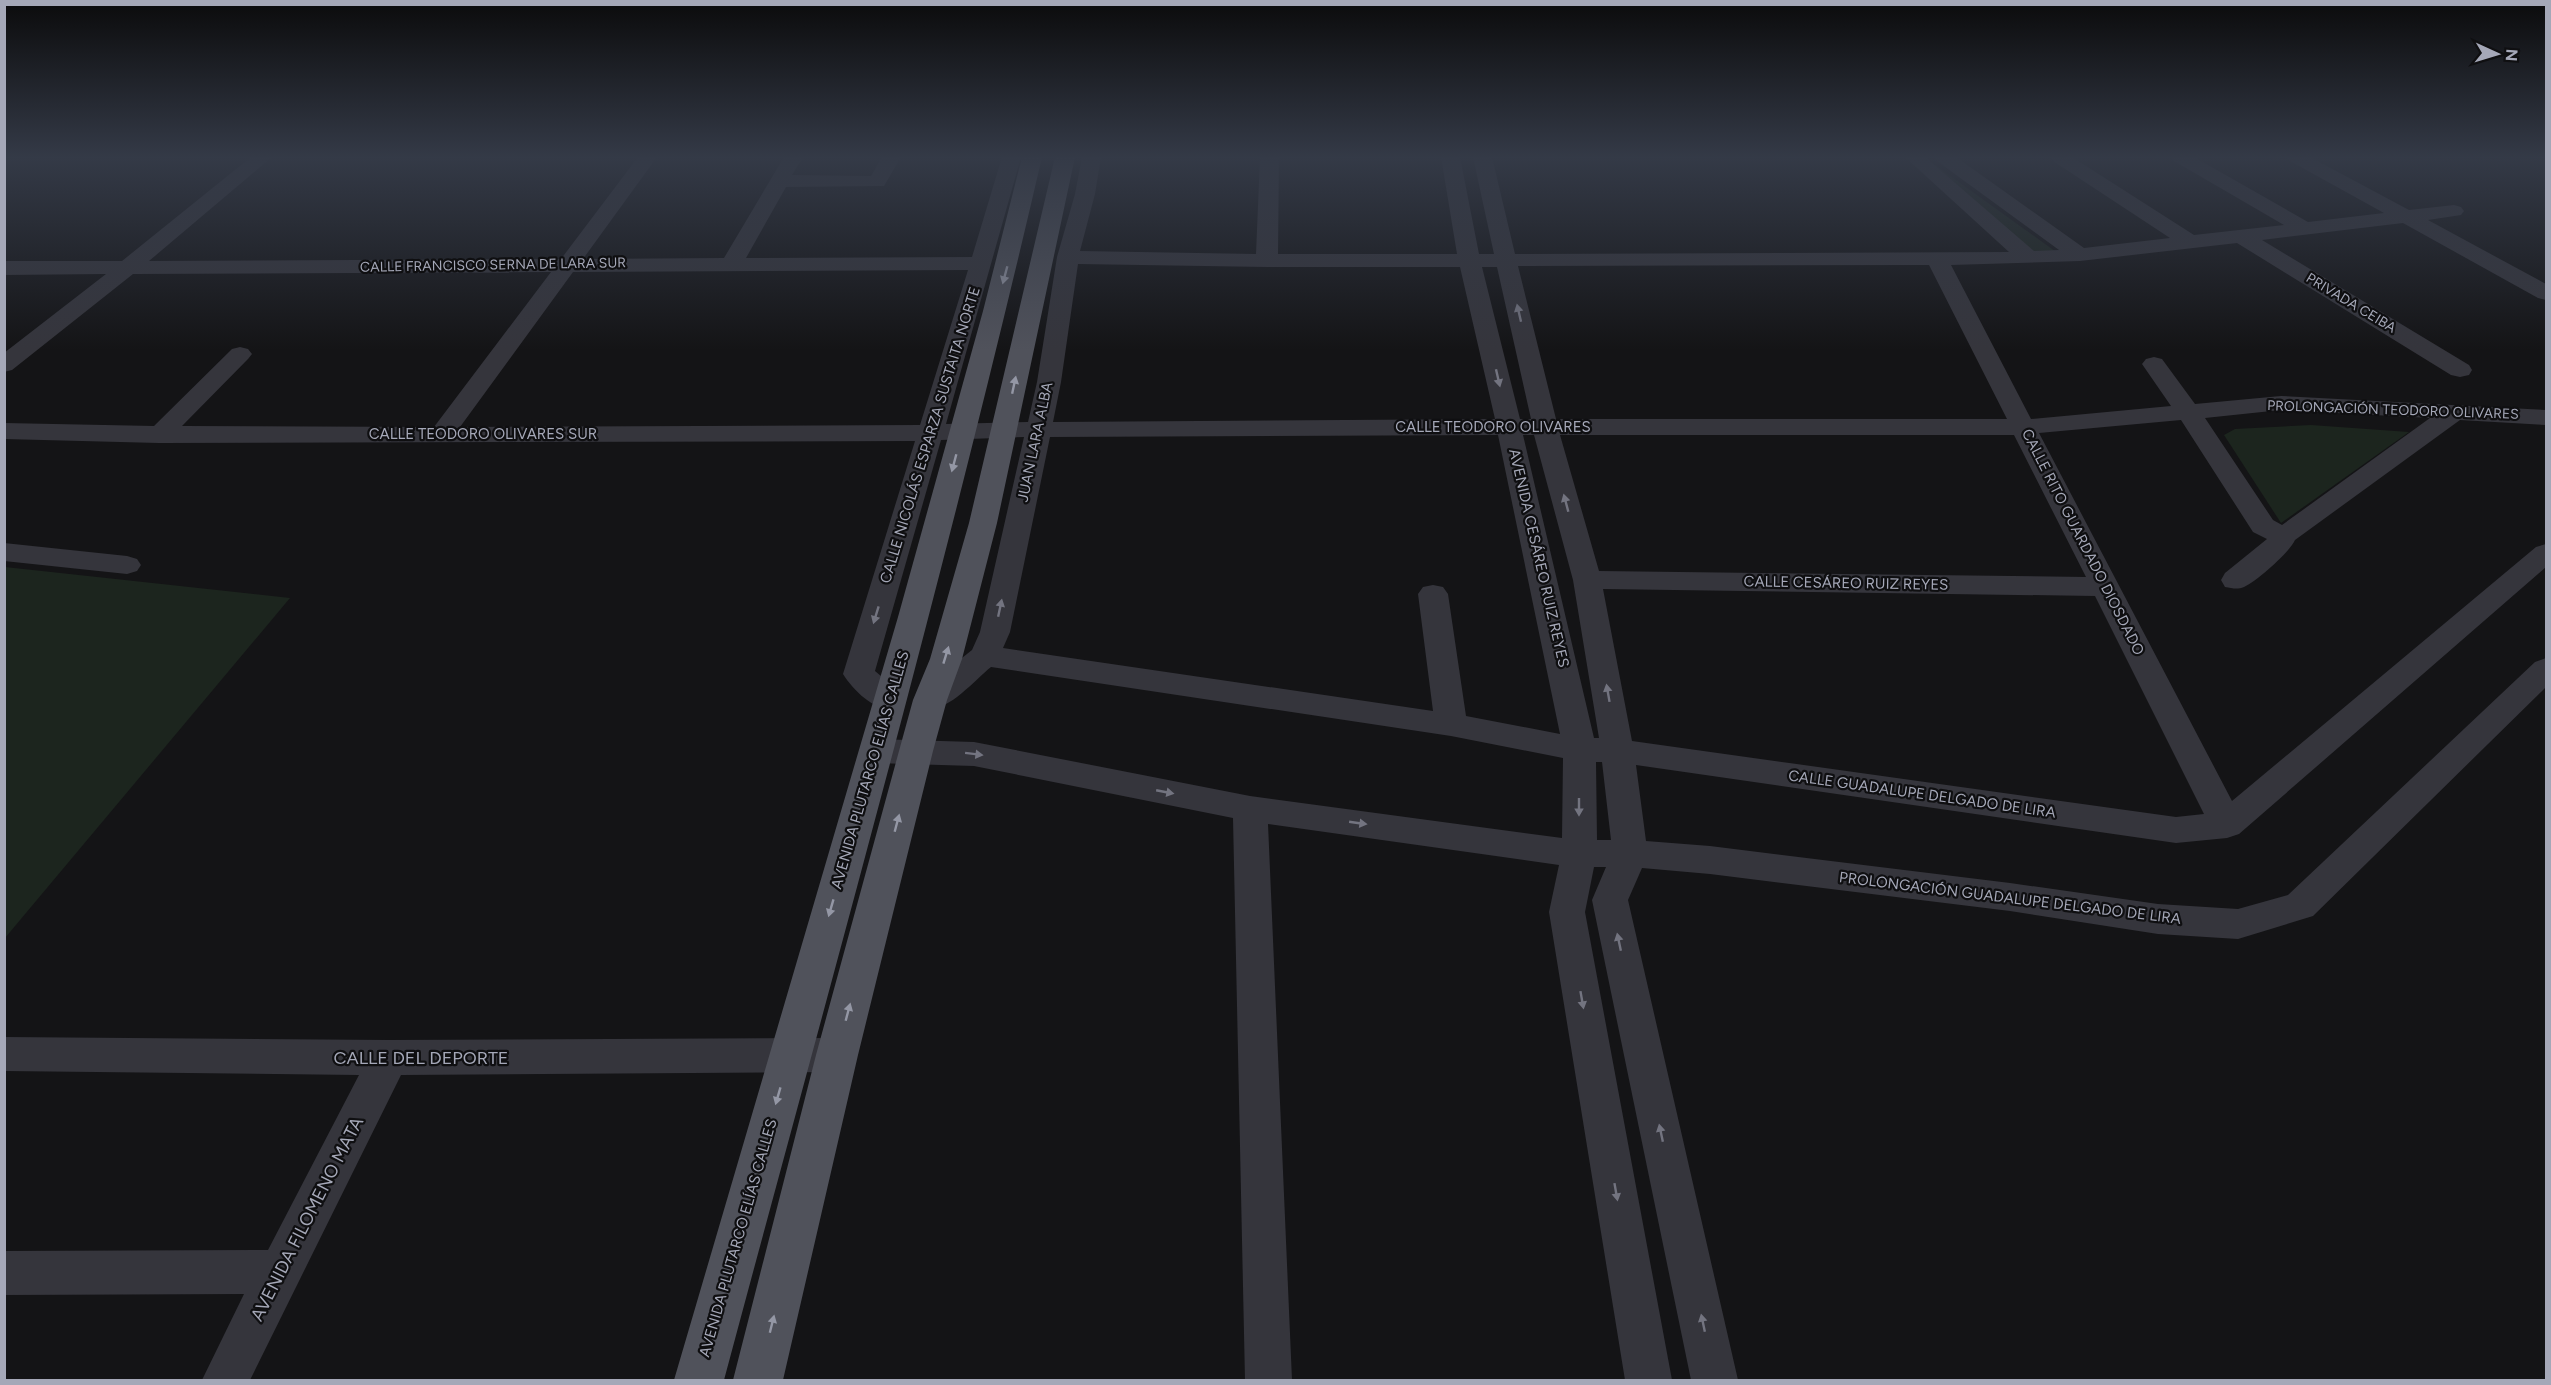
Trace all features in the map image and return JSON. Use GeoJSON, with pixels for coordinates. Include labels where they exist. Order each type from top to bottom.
{"type":"FeatureCollection","features":[{"type":"Feature","properties":{"kind":"main road","name":"AVENIDA PLUTARCO ELÍAS CALLES"},"geometry":{"type":"LineString","coordinates":[[699,1380],[891,700],[1008,262],[1011,222]]}},
{"type":"Feature","properties":{"kind":"main road"},"geometry":{"type":"LineString","coordinates":[[758,1380],[837,1055],[916,751],[930,700],[946,659],[983,522],[1005,432],[1050,222]]}},
{"type":"Feature","properties":{"kind":"street"},"geometry":{"type":"LineString","coordinates":[[4,365],[183,222]]}},
{"type":"Feature","properties":{"kind":"street"},"geometry":{"type":"LineString","coordinates":[[441,435],[598,222]]}},
{"type":"Feature","properties":{"kind":"street"},"geometry":{"type":"LineString","coordinates":[[732,263],[755,222]]}},
{"type":"Feature","properties":{"kind":"street","name":"CALLE NICOLÁS ESPARZA SUSTAITA NORTE"},"geometry":{"type":"LineString","coordinates":[[891,700],[859,674],[982,263],[1000,222]]}},
{"type":"Feature","properties":{"kind":"street","name":"JUAN LARA ALBA"},"geometry":{"type":"LineString","coordinates":[[985,656],[995,632],[1048,382],[1068,257],[1078,222]]}},
{"type":"Feature","properties":{"kind":"street"},"geometry":{"type":"LineString","coordinates":[[1267,261],[1268,222]]}},
{"type":"Feature","properties":{"kind":"street","name":"AVENIDA CESÁREO RUIZ REYES"},"geometry":{"type":"LineString","coordinates":[[1462,222],[1509,427],[1599,750]]}},
{"type":"Feature","properties":{"kind":"street"},"geometry":{"type":"LineString","coordinates":[[1497,222],[1545,427],[1587,580],[1599,750],[1630,853],[1610,900],[1715,1380]]}},
{"type":"Feature","properties":{"kind":"street"},"geometry":{"type":"LineString","coordinates":[[1988,222],[2029,258]]}},
{"type":"Feature","properties":{"kind":"street"},"geometry":{"type":"LineString","coordinates":[[2034,222],[2080,255]]}},
{"type":"Feature","properties":{"kind":"street"},"geometry":{"type":"LineString","coordinates":[[2158,222],[2190,243]]}},
{"type":"Feature","properties":{"kind":"street"},"geometry":{"type":"LineString","coordinates":[[2293,222],[2304,228]]}},
{"type":"Feature","properties":{"kind":"street"},"geometry":{"type":"LineString","coordinates":[[1068,257],[1267,261],[1469,258],[2029,258],[2080,255],[2363,222]]}},
{"type":"Feature","properties":{"kind":"street"},"geometry":{"type":"LineString","coordinates":[[2415,222],[2547,293]]}},
{"type":"Feature","properties":{"kind":"street","name":"PRIVADA CEIBA"},"geometry":{"type":"LineString","coordinates":[[2242,237],[2460,370]]}},
{"type":"Feature","properties":{"kind":"street","name":"CALLE RITO GUARDADO DIOSDADO"},"geometry":{"type":"LineString","coordinates":[[1936,259],[2227,825]]}},
{"type":"Feature","properties":{"kind":"street","name":"CALLE FRANCISCO SERNA DE LARA SUR"},"geometry":{"type":"LineString","coordinates":[[4,268],[982,263]]}},
{"type":"Feature","properties":{"kind":"street"},"geometry":{"type":"LineString","coordinates":[[159,435],[240,354]]}},
{"type":"Feature","properties":{"kind":"street"},"geometry":{"type":"LineString","coordinates":[[2154,364],[2189,412],[2263,526],[2274,533],[2289,533],[2456,411]]}},
{"type":"Feature","properties":{"kind":"street","name":"PROLONGACIÓN TEODORO OLIVARES"},"geometry":{"type":"LineString","coordinates":[[2024,427],[2281,403],[2547,417]]}},
{"type":"Feature","properties":{"kind":"street","name":"CALLE TEODORO OLIVARES"},"geometry":{"type":"LineString","coordinates":[[962,430],[1005,432],[1509,427],[2024,427]]}},
{"type":"Feature","properties":{"kind":"street","name":"CALLE TEODORO OLIVARES SUR"},"geometry":{"type":"LineString","coordinates":[[4,431],[159,435],[441,435],[931,433],[962,430]]}},
{"type":"Feature","properties":{"kind":"street"},"geometry":{"type":"LineString","coordinates":[[2235,580],[2280,543],[2282,534]]}},
{"type":"Feature","properties":{"kind":"street"},"geometry":{"type":"LineString","coordinates":[[4,552],[127,565]]}},
{"type":"Feature","properties":{"kind":"street"},"geometry":{"type":"LineString","coordinates":[[2227,825],[2547,553]]}},
{"type":"Feature","properties":{"kind":"street","name":"CALLE CESÁREO RUIZ REYES"},"geometry":{"type":"LineString","coordinates":[[1587,580],[2106,587]]}},
{"type":"Feature","properties":{"kind":"street"},"geometry":{"type":"LineString","coordinates":[[1432,594],[1451,725]]}},
{"type":"Feature","properties":{"kind":"street"},"geometry":{"type":"LineString","coordinates":[[930,700],[985,656]]}},
{"type":"Feature","properties":{"kind":"street","name":"CALLE GUADALUPE DELGADO DE LIRA"},"geometry":{"type":"LineString","coordinates":[[985,656],[1451,725],[1599,750],[2176,830],[2227,825]]}},
{"type":"Feature","properties":{"kind":"street","name":"PROLONGACIÓN GUADALUPE DELGADO DE LIRA"},"geometry":{"type":"LineString","coordinates":[[875,751],[974,753],[1250,808],[1579,854],[1630,853],[1710,860],[1999,896],[2158,919],[2238,924],[2300,906],[2547,669]]}},
{"type":"Feature","properties":{"kind":"street"},"geometry":{"type":"LineString","coordinates":[[1599,750],[1567,912],[1648,1380]]}},
{"type":"Feature","properties":{"kind":"street"},"geometry":{"type":"LineString","coordinates":[[1250,808],[1268,1380]]}},
{"type":"Feature","properties":{"kind":"street","name":"CALLE DEL DEPORTE"},"geometry":{"type":"LineString","coordinates":[[4,1054],[389,1058],[837,1055]]}},
{"type":"Feature","properties":{"kind":"street","name":"AVENIDA FILOMENO MATA"},"geometry":{"type":"LineString","coordinates":[[225,1380],[389,1058]]}},
{"type":"Feature","properties":{"kind":"street"},"geometry":{"type":"LineString","coordinates":[[4,1273],[281,1272]]}},
{"type":"Feature","properties":{"kind":"shaded area"},"geometry":{"type":"Polygon","coordinates":[[[1992,222],[2014,222],[2059,254],[2032,256],[1992,222]]]}},
{"type":"Feature","properties":{"kind":"shaded area"},"geometry":{"type":"Polygon","coordinates":[[[2311,425],[2409,432],[2281,523],[2224,435],[2235,429],[2311,425]]]}},
{"type":"Feature","properties":{"kind":"shaded area"},"geometry":{"type":"Polygon","coordinates":[[[4,567],[290,598],[5,938],[4,567]]]}}]}
